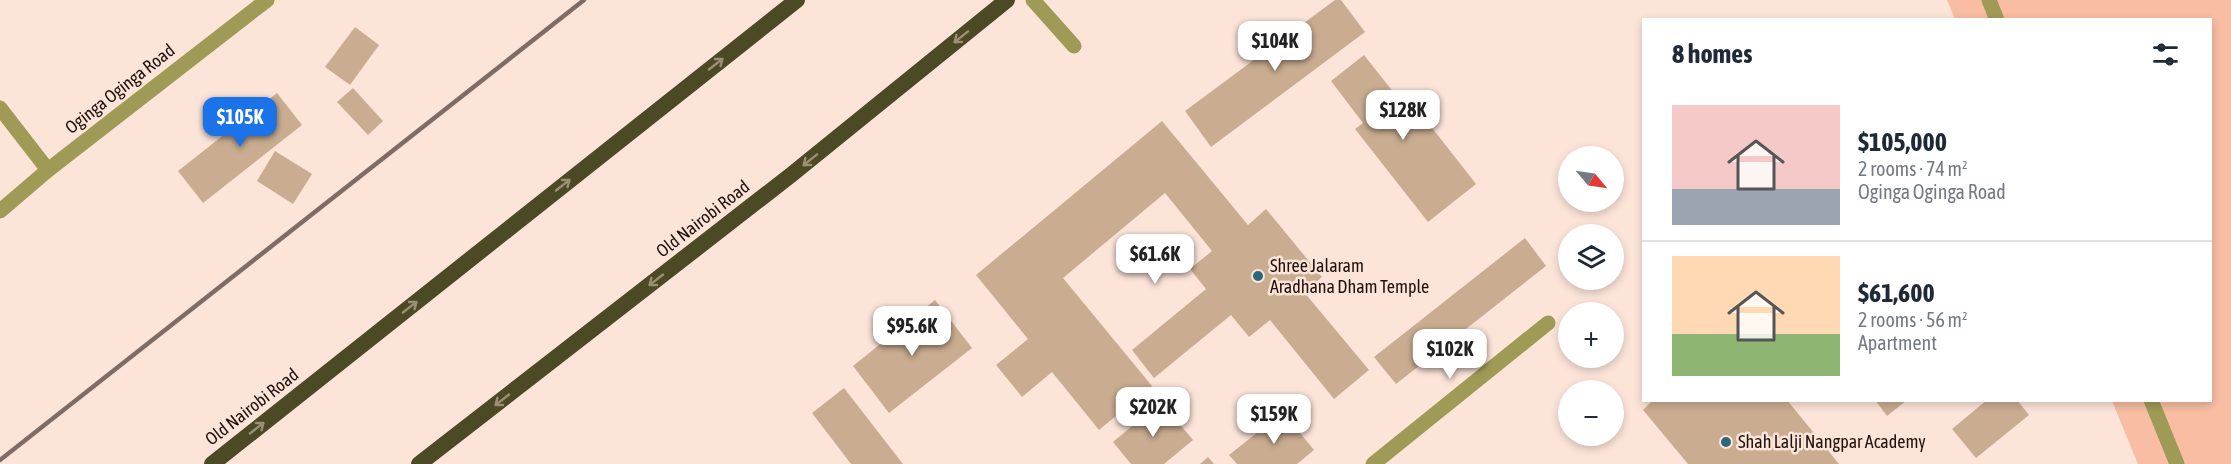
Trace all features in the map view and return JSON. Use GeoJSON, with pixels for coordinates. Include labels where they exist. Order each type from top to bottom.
{"type":"FeatureCollection","features":[{"type":"Feature","properties":{"kind":"highway","name":"Old Nairobi Road"},"geometry":{"type":"LineString","coordinates":[[212,464],[797,0]]}},
{"type":"Feature","properties":{"kind":"highway","name":"Old Nairobi Road"},"geometry":{"type":"LineString","coordinates":[[419,464],[782,182],[1006,0]]}},
{"type":"Feature","properties":{"kind":"street","name":"Oginga Oginga Road"},"geometry":{"type":"LineString","coordinates":[[0,211],[48,170],[267,0]]}},
{"type":"Feature","properties":{"kind":"street"},"geometry":{"type":"LineString","coordinates":[[1033,0],[1074,46]]}},
{"type":"Feature","properties":{"kind":"street"},"geometry":{"type":"LineString","coordinates":[[1989,0],[1996,18]]}},
{"type":"Feature","properties":{"kind":"street"},"geometry":{"type":"LineString","coordinates":[[0,108],[48,170]]}},
{"type":"Feature","properties":{"kind":"street"},"geometry":{"type":"LineString","coordinates":[[1373,464],[1548,322]]}},
{"type":"Feature","properties":{"kind":"street"},"geometry":{"type":"LineString","coordinates":[[2152,402],[2177,464]]}},
{"type":"Feature","properties":{"kind":"shaded area"},"geometry":{"type":"Polygon","coordinates":[[[1947,0],[2231,0],[2231,464],[2138,464],[2112,402],[2212,402],[2212,18],[1955,18],[1947,0]]]}},
{"type":"Feature","properties":{"kind":"building"},"geometry":{"type":"Polygon","coordinates":[[[1335,0],[1341,0],[1365,32],[1211,147],[1185,111],[1335,0]]]}},
{"type":"Feature","properties":{"kind":"building"},"geometry":{"type":"Polygon","coordinates":[[[355,27],[379,45],[350,85],[325,67],[355,27]]]}},
{"type":"Feature","properties":{"kind":"building","name":"Shree Jalaram Aradhana Dham Temple"},"geometry":{"type":"Polygon","coordinates":[[[1364,55],[1398,98],[1404,92],[1476,184],[1428,222],[1355,129],[1363,123],[1331,81],[1364,55]]]}},
{"type":"Feature","properties":{"kind":"building"},"geometry":{"type":"Polygon","coordinates":[[[353,88],[383,121],[368,135],[337,102],[353,88]]]}},
{"type":"Feature","properties":{"kind":"building"},"geometry":{"type":"Polygon","coordinates":[[[277,93],[302,125],[203,203],[178,171],[277,93]]]}},
{"type":"Feature","properties":{"kind":"building","name":"Shree Jalaram Aradhana Dham Temple"},"geometry":{"type":"Polygon","coordinates":[[[1162,121],[1248,225],[1266,209],[1322,277],[1304,292],[1369,370],[1334,399],[1270,320],[1249,337],[1231,315],[1154,378],[1132,350],[1206,289],[1190,269],[1212,251],[1165,193],[1063,278],[1152,386],[1099,430],[1052,372],[1022,397],[996,365],[1028,339],[976,275],[1162,121]]]}},
{"type":"Feature","properties":{"kind":"building"},"geometry":{"type":"Polygon","coordinates":[[[275,151],[312,174],[293,204],[257,181],[275,151]]]}},
{"type":"Feature","properties":{"kind":"building"},"geometry":{"type":"Polygon","coordinates":[[[1525,238],[1546,266],[1396,384],[1374,357],[1525,238]]]}},
{"type":"Feature","properties":{"kind":"building"},"geometry":{"type":"Polygon","coordinates":[[[935,300],[972,348],[889,413],[853,366],[935,300]]]}},
{"type":"Feature","properties":{"kind":"building"},"geometry":{"type":"Polygon","coordinates":[[[844,388],[903,464],[851,464],[812,413],[844,388]]]}},
{"type":"Feature","properties":{"kind":"building"},"geometry":{"type":"Polygon","coordinates":[[[1161,402],[1193,440],[1164,464],[1131,464],[1113,442],[1161,402]]]}},
{"type":"Feature","properties":{"kind":"building","name":"Shah Lalji Nangpar Academy"},"geometry":{"type":"Polygon","coordinates":[[[1651,402],[1789,402],[1839,464],[1688,464],[1643,410],[1651,402]]]}},
{"type":"Feature","properties":{"kind":"building"},"geometry":{"type":"Polygon","coordinates":[[[1876,402],[1904,402],[1887,416],[1876,402]]]}},
{"type":"Feature","properties":{"kind":"building"},"geometry":{"type":"Polygon","coordinates":[[[1985,402],[2019,402],[2029,415],[1976,458],[1952,429],[1985,402]]]}},
{"type":"Feature","properties":{"kind":"building"},"geometry":{"type":"Polygon","coordinates":[[[1283,412],[1314,450],[1297,464],[1237,464],[1229,455],[1283,412]]]}},
{"type":"Feature","properties":{"kind":"building"},"geometry":{"type":"Polygon","coordinates":[[[1208,457],[1214,464],[1200,464],[1208,457]]]}},
{"type":"Feature","properties":{"kind":"railway"},"geometry":{"type":"LineString","coordinates":[[0,460],[584,0]]}},
{"type":"Feature","properties":{"kind":"place","name":"Shree Jalaram Aradhana Dham Temple"},"geometry":{"type":"Point","coordinates":[1258,276]}},
{"type":"Feature","properties":{"kind":"place","name":"Shah Lalji Nangpar Academy"},"geometry":{"type":"Point","coordinates":[1726,442]}}]}
